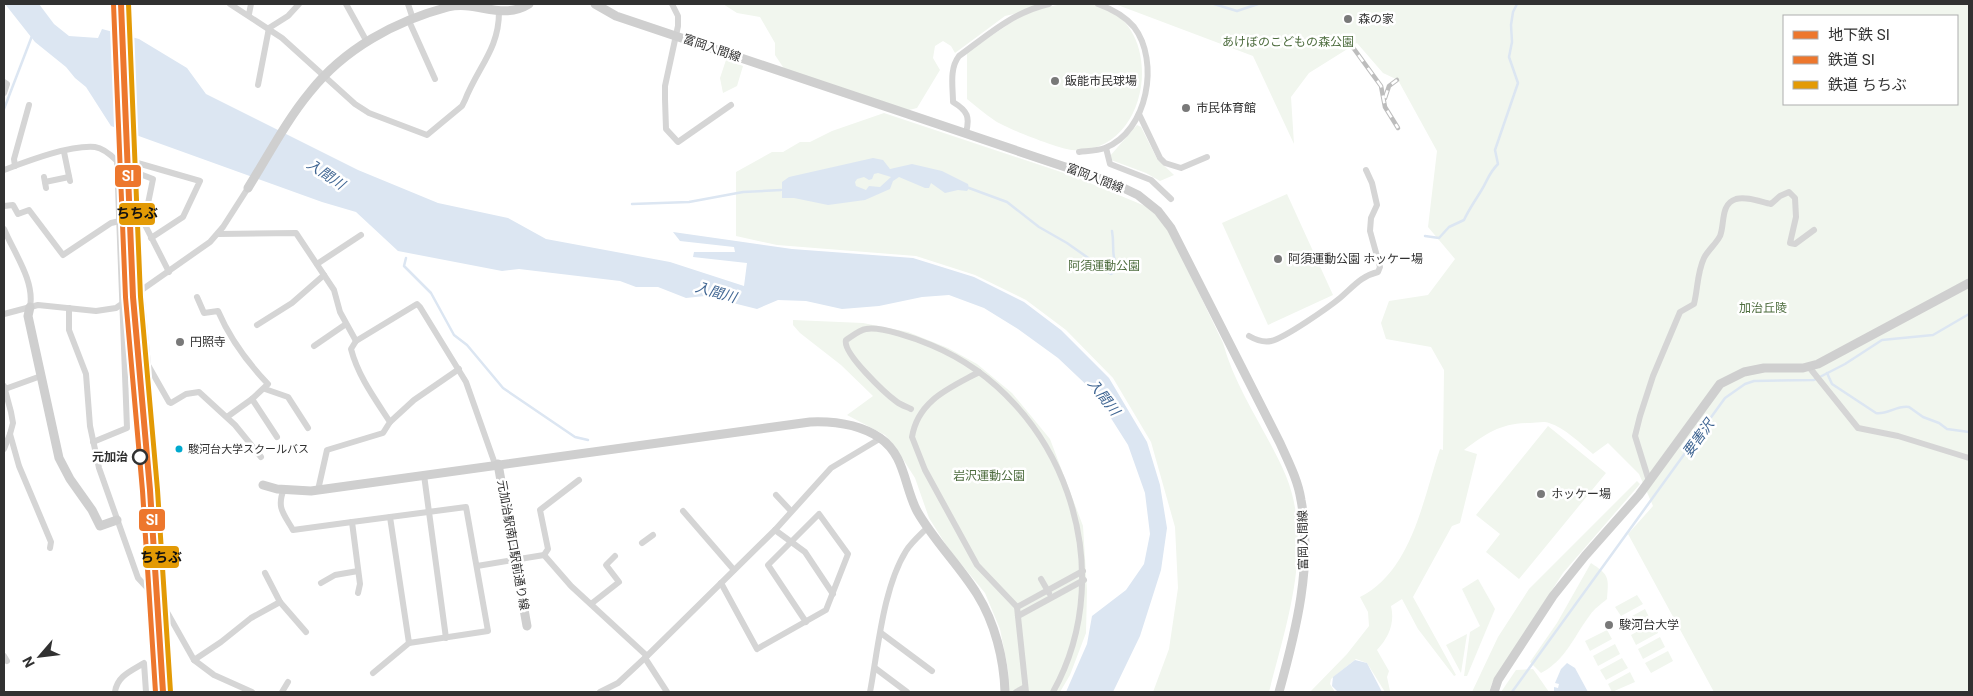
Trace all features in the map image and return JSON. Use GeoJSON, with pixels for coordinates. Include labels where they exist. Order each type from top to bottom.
{"type":"FeatureCollection","features":[{"type":"Feature","properties":{"kind":"street"},"geometry":{"type":"LineString","coordinates":[[230,4],[250,14],[269,28],[369,113],[427,135],[462,106],[466,100],[493,47],[499,30],[495,9]]}},
{"type":"Feature","properties":{"kind":"street"},"geometry":{"type":"LineString","coordinates":[[250,14],[251,4]]}},
{"type":"Feature","properties":{"kind":"street"},"geometry":{"type":"LineString","coordinates":[[258,85],[269,28],[288,16],[299,4]]}},
{"type":"Feature","properties":{"kind":"street"},"geometry":{"type":"LineString","coordinates":[[346,4],[367,42]]}},
{"type":"Feature","properties":{"kind":"street"},"geometry":{"type":"LineString","coordinates":[[408,4],[411,20],[435,79]]}},
{"type":"Feature","properties":{"kind":"street"},"geometry":{"type":"LineString","coordinates":[[4,314],[38,305],[96,311],[116,308],[123,304],[198,252],[218,234],[295,113],[324,76],[367,42],[385,30],[460,5],[516,11],[529,4]]}},
{"type":"Feature","properties":{"kind":"street","name":"富岡入間線"},"geometry":{"type":"LineString","coordinates":[[595,4],[616,16],[1113,183],[1138,195],[1158,212],[1188,258],[1292,469],[1301,499],[1303,577],[1294,633],[1279,692]]}},
{"type":"Feature","properties":{"kind":"street"},"geometry":{"type":"LineString","coordinates":[[672,4],[678,16],[666,86],[666,129],[678,142],[731,105]]}},
{"type":"Feature","properties":{"kind":"street"},"geometry":{"type":"LineString","coordinates":[[966,133],[969,118],[965,110],[953,102],[953,70],[955,62],[959,56],[1010,18],[1029,8],[1049,4]]}},
{"type":"Feature","properties":{"kind":"street"},"geometry":{"type":"LineString","coordinates":[[1079,152],[1106,148],[1122,136],[1139,114],[1146,91],[1149,68],[1144,46],[1133,26],[1115,11],[1098,4]]}},
{"type":"Feature","properties":{"kind":"street"},"geometry":{"type":"LineString","coordinates":[[4,82],[7,84],[4,93]]}},
{"type":"Feature","properties":{"kind":"street"},"geometry":{"type":"LineString","coordinates":[[15,166],[14,159],[29,105]]}},
{"type":"Feature","properties":{"kind":"street"},"geometry":{"type":"LineString","coordinates":[[1139,114],[1160,158],[1165,163],[1181,168],[1207,157]]}},
{"type":"Feature","properties":{"kind":"street"},"geometry":{"type":"LineString","coordinates":[[4,170],[64,152],[96,147],[111,155],[118,162],[127,428],[93,442]]}},
{"type":"Feature","properties":{"kind":"street"},"geometry":{"type":"LineString","coordinates":[[1106,148],[1110,164],[1151,180],[1171,199]]}},
{"type":"Feature","properties":{"kind":"street"},"geometry":{"type":"LineString","coordinates":[[45,183],[70,179],[64,152]]}},
{"type":"Feature","properties":{"kind":"street"},"geometry":{"type":"LineString","coordinates":[[132,171],[134,162],[200,181],[183,216],[151,238]]}},
{"type":"Feature","properties":{"kind":"street"},"geometry":{"type":"LineString","coordinates":[[118,166],[153,179],[144,223],[169,272]]}},
{"type":"Feature","properties":{"kind":"street"},"geometry":{"type":"LineString","coordinates":[[1249,336],[1264,342],[1276,340],[1340,298],[1357,281],[1369,274],[1378,272],[1380,267],[1369,224],[1377,205],[1372,183],[1366,170]]}},
{"type":"Feature","properties":{"kind":"street"},"geometry":{"type":"LineString","coordinates":[[1649,482],[1635,436],[1640,416],[1653,376],[1680,312],[1694,304],[1700,269],[1708,251],[1720,236],[1724,215],[1729,203],[1736,199],[1745,198],[1771,204],[1780,196],[1789,192],[1795,198],[1796,217],[1790,244],[1795,244],[1814,230]]}},
{"type":"Feature","properties":{"kind":"street"},"geometry":{"type":"LineString","coordinates":[[4,206],[13,205],[18,214],[29,210],[63,254],[111,223],[120,221]]}},
{"type":"Feature","properties":{"kind":"street"},"geometry":{"type":"LineString","coordinates":[[4,230],[28,280],[32,296],[28,316],[59,458],[100,526],[117,520]]}},
{"type":"Feature","properties":{"kind":"street"},"geometry":{"type":"LineString","coordinates":[[218,234],[288,231],[296,233],[334,290],[340,312],[356,341]]}},
{"type":"Feature","properties":{"kind":"street"},"geometry":{"type":"LineString","coordinates":[[317,264],[361,235]]}},
{"type":"Feature","properties":{"kind":"street"},"geometry":{"type":"LineString","coordinates":[[257,325],[292,303],[324,275]]}},
{"type":"Feature","properties":{"kind":"street"},"geometry":{"type":"LineString","coordinates":[[1494,692],[1498,680],[1553,596],[1649,482],[1720,384],[1744,372],[1764,368],[1811,371],[1905,315],[1969,283]]}},
{"type":"Feature","properties":{"kind":"street"},"geometry":{"type":"LineString","coordinates":[[141,291],[148,365],[169,402],[172,403],[186,394],[199,392],[227,417],[261,457]]}},
{"type":"Feature","properties":{"kind":"street"},"geometry":{"type":"LineString","coordinates":[[197,297],[204,313],[218,311],[227,332],[238,349],[268,384],[265,389],[227,417]]}},
{"type":"Feature","properties":{"kind":"street"},"geometry":{"type":"LineString","coordinates":[[390,422],[368,388],[351,350],[356,341],[417,304],[459,369],[497,464]]}},
{"type":"Feature","properties":{"kind":"street"},"geometry":{"type":"LineString","coordinates":[[69,308],[69,330],[86,374],[93,442],[99,468],[140,582],[163,605],[194,660],[235,685],[252,692]]}},
{"type":"Feature","properties":{"kind":"street"},"geometry":{"type":"LineString","coordinates":[[314,346],[346,324]]}},
{"type":"Feature","properties":{"kind":"street"},"geometry":{"type":"LineString","coordinates":[[911,409],[898,402],[852,358],[845,345],[846,340],[866,329],[901,335],[942,350],[979,372],[1023,415],[1043,441],[1059,470],[1077,524],[1084,580],[1075,639],[1053,692]]}},
{"type":"Feature","properties":{"kind":"street"},"geometry":{"type":"LineString","coordinates":[[318,490],[327,450],[383,433],[390,422],[414,400],[459,369]]}},
{"type":"Feature","properties":{"kind":"street"},"geometry":{"type":"LineString","coordinates":[[1811,371],[1858,428],[1898,436],[1969,458]]}},
{"type":"Feature","properties":{"kind":"street"},"geometry":{"type":"LineString","coordinates":[[979,372],[935,396],[919,415],[912,437],[925,470],[978,565],[1016,607],[1026,689],[1016,692]]}},
{"type":"Feature","properties":{"kind":"street"},"geometry":{"type":"LineString","coordinates":[[4,449],[13,423],[4,388],[41,376]]}},
{"type":"Feature","properties":{"kind":"street"},"geometry":{"type":"LineString","coordinates":[[265,389],[288,397],[308,428]]}},
{"type":"Feature","properties":{"kind":"street"},"geometry":{"type":"LineString","coordinates":[[252,399],[277,436]]}},
{"type":"Feature","properties":{"kind":"street"},"geometry":{"type":"LineString","coordinates":[[263,485],[284,489],[318,490],[810,422],[845,424],[866,430],[881,438],[895,453],[904,469],[916,508],[927,528],[977,594],[987,614],[996,637],[1005,692]]}},
{"type":"Feature","properties":{"kind":"street"},"geometry":{"type":"LineString","coordinates":[[10,434],[26,484],[52,542],[50,548]]}},
{"type":"Feature","properties":{"kind":"street"},"geometry":{"type":"LineString","coordinates":[[600,692],[618,683],[646,657],[775,530],[790,511],[831,468],[881,438]]}},
{"type":"Feature","properties":{"kind":"street","name":"元加治駅南口駅前通り線"},"geometry":{"type":"LineString","coordinates":[[497,464],[527,626]]}},
{"type":"Feature","properties":{"kind":"street"},"geometry":{"type":"LineString","coordinates":[[424,475],[446,638]]}},
{"type":"Feature","properties":{"kind":"street"},"geometry":{"type":"LineString","coordinates":[[544,556],[548,549],[540,510],[578,480]]}},
{"type":"Feature","properties":{"kind":"street"},"geometry":{"type":"LineString","coordinates":[[284,489],[279,501],[280,506],[293,530],[466,507],[488,631],[409,644],[373,673]]}},
{"type":"Feature","properties":{"kind":"street"},"geometry":{"type":"LineString","coordinates":[[776,495],[790,511]]}},
{"type":"Feature","properties":{"kind":"street"},"geometry":{"type":"LineString","coordinates":[[683,511],[734,570]]}},
{"type":"Feature","properties":{"kind":"street"},"geometry":{"type":"LineString","coordinates":[[721,583],[757,648],[806,622],[826,610],[848,554],[819,514],[768,565],[806,622]]}},
{"type":"Feature","properties":{"kind":"street"},"geometry":{"type":"LineString","coordinates":[[390,517],[409,644]]}},
{"type":"Feature","properties":{"kind":"street"},"geometry":{"type":"LineString","coordinates":[[352,522],[358,571],[358,593]]}},
{"type":"Feature","properties":{"kind":"street"},"geometry":{"type":"LineString","coordinates":[[870,692],[885,607],[906,551],[927,528]]}},
{"type":"Feature","properties":{"kind":"street"},"geometry":{"type":"LineString","coordinates":[[775,530],[804,552],[833,594]]}},
{"type":"Feature","properties":{"kind":"street"},"geometry":{"type":"LineString","coordinates":[[642,543],[653,535]]}},
{"type":"Feature","properties":{"kind":"street"},"geometry":{"type":"LineString","coordinates":[[477,566],[544,556]]}},
{"type":"Feature","properties":{"kind":"street"},"geometry":{"type":"LineString","coordinates":[[544,556],[554,569],[646,657],[667,692]]}},
{"type":"Feature","properties":{"kind":"street"},"geometry":{"type":"LineString","coordinates":[[591,604],[619,582],[606,565],[615,556]]}},
{"type":"Feature","properties":{"kind":"street"},"geometry":{"type":"LineString","coordinates":[[321,583],[335,575],[358,571]]}},
{"type":"Feature","properties":{"kind":"street"},"geometry":{"type":"LineString","coordinates":[[1016,607],[1084,571]]}},
{"type":"Feature","properties":{"kind":"street"},"geometry":{"type":"LineString","coordinates":[[265,572],[280,602],[306,632]]}},
{"type":"Feature","properties":{"kind":"street"},"geometry":{"type":"LineString","coordinates":[[1041,579],[1051,598]]}},
{"type":"Feature","properties":{"kind":"street"},"geometry":{"type":"LineString","coordinates":[[1018,616],[1084,580]]}},
{"type":"Feature","properties":{"kind":"street"},"geometry":{"type":"LineString","coordinates":[[194,660],[221,642],[250,618],[280,602]]}},
{"type":"Feature","properties":{"kind":"street"},"geometry":{"type":"LineString","coordinates":[[881,633],[932,671]]}},
{"type":"Feature","properties":{"kind":"street"},"geometry":{"type":"LineString","coordinates":[[115,692],[116,683],[144,663],[146,692]]}},
{"type":"Feature","properties":{"kind":"street"},"geometry":{"type":"LineString","coordinates":[[875,668],[907,692]]}},
{"type":"Feature","properties":{"kind":"street"},"geometry":{"type":"LineString","coordinates":[[282,692],[288,682]]}},
{"type":"Feature","properties":{"kind":"street"},"geometry":{"type":"LineString","coordinates":[[231,692],[235,685]]}},
{"type":"Feature","properties":{"kind":"green space"},"geometry":{"type":"Polygon","coordinates":[[[1071,3],[1094,4],[1118,15],[1133,35],[1141,59],[1141,86],[1134,111],[1120,132],[1099,146],[1072,150],[1065,149],[1032,138],[1000,124],[967,99],[967,52],[1030,10],[1005,16],[955,53],[951,46],[943,41],[935,46],[933,58],[940,70],[917,108],[909,110],[787,73],[775,55],[775,43],[760,17],[737,13],[723,4],[1054,4],[1034,10],[1071,3]]]}},
{"type":"Feature","properties":{"kind":"green space","name":"加治丘陵"},"geometry":{"type":"Polygon","coordinates":[[[1115,4],[1969,4],[1969,692],[1714,692],[1628,534],[1653,506],[1639,474],[1608,443],[1593,454],[1555,425],[1542,422],[1520,423],[1502,427],[1487,434],[1464,450],[1477,454],[1460,523],[1452,526],[1413,597],[1456,675],[1454,676],[1418,629],[1402,599],[1391,606],[1390,630],[1377,650],[1389,671],[1387,677],[1390,691],[1385,692],[1367,663],[1356,659],[1331,679],[1330,684],[1335,692],[1310,692],[1347,654],[1369,626],[1368,612],[1360,597],[1378,585],[1392,570],[1404,552],[1421,511],[1440,449],[1443,450],[1444,370],[1431,347],[1386,339],[1381,323],[1389,301],[1428,295],[1455,259],[1428,227],[1437,151],[1398,80],[1383,73],[1357,43],[1309,73],[1291,97],[1294,144],[1253,56],[1115,4]]]}},
{"type":"Feature","properties":{"kind":"green space"},"geometry":{"type":"Polygon","coordinates":[[[726,60],[743,66],[737,86],[723,93],[720,78],[726,60]]]}},
{"type":"Feature","properties":{"kind":"green space","name":"阿須運動公園"},"geometry":{"type":"Polygon","coordinates":[[[884,113],[1073,176],[1150,208],[1168,229],[1223,343],[1236,378],[1286,476],[1294,502],[1298,529],[1294,585],[1283,640],[1269,692],[1153,692],[1169,649],[1178,588],[1175,527],[1151,442],[1113,378],[1066,330],[1026,300],[975,275],[916,256],[777,245],[736,236],[736,172],[772,152],[783,152],[800,142],[810,142],[832,131],[884,113]]]}},
{"type":"Feature","properties":{"kind":"green space"},"geometry":{"type":"Polygon","coordinates":[[[1137,125],[1141,127],[1157,159],[1174,175],[1160,181],[1146,173],[1111,160],[1110,156],[1137,125]]]}},
{"type":"Feature","properties":{"kind":"green space","name":"阿須運動公園 ホッケー場"},"geometry":{"type":"Polygon","coordinates":[[[1287,194],[1333,295],[1268,325],[1222,223],[1287,194]]]}},
{"type":"Feature","properties":{"kind":"green space","name":"岩沢運動公園"},"geometry":{"type":"Polygon","coordinates":[[[793,320],[863,323],[908,332],[948,348],[977,364],[1012,393],[1050,439],[1083,526],[1087,590],[1086,633],[1070,675],[1060,692],[1009,692],[1008,669],[1000,629],[985,593],[948,548],[929,518],[915,478],[894,445],[885,435],[847,415],[873,396],[841,365],[800,333],[793,325],[793,320]]]}},
{"type":"Feature","properties":{"kind":"green space","name":"ホッケー場"},"geometry":{"type":"Polygon","coordinates":[[[1548,426],[1606,473],[1519,579],[1486,552],[1500,534],[1476,515],[1548,426]]]}},
{"type":"Feature","properties":{"kind":"green space"},"geometry":{"type":"Polygon","coordinates":[[[1637,481],[1640,484],[1563,573],[1492,683],[1489,692],[1472,692],[1498,637],[1529,589],[1637,481]]]}},
{"type":"Feature","properties":{"kind":"green space"},"geometry":{"type":"Polygon","coordinates":[[[1591,563],[1604,574],[1608,581],[1607,599],[1592,613],[1557,661],[1541,673],[1530,662],[1557,623],[1591,563]]]}},
{"type":"Feature","properties":{"kind":"green space"},"geometry":{"type":"Polygon","coordinates":[[[1478,579],[1495,609],[1467,676],[1464,676],[1470,632],[1480,626],[1462,589],[1478,579]]]}},
{"type":"Feature","properties":{"kind":"green space"},"geometry":{"type":"Polygon","coordinates":[[[1637,595],[1643,604],[1621,616],[1615,607],[1637,595]]]}},
{"type":"Feature","properties":{"kind":"green space"},"geometry":{"type":"Polygon","coordinates":[[[1645,609],[1650,619],[1628,631],[1623,621],[1645,609]]]}},
{"type":"Feature","properties":{"kind":"green space"},"geometry":{"type":"Polygon","coordinates":[[[1653,623],[1658,633],[1636,645],[1631,635],[1653,623]]]}},
{"type":"Feature","properties":{"kind":"green space"},"geometry":{"type":"Polygon","coordinates":[[[1607,630],[1612,639],[1590,651],[1585,641],[1607,630]]]}},
{"type":"Feature","properties":{"kind":"green space"},"geometry":{"type":"Polygon","coordinates":[[[1467,634],[1461,673],[1446,645],[1467,634]]]}},
{"type":"Feature","properties":{"kind":"green space"},"geometry":{"type":"Polygon","coordinates":[[[1660,637],[1665,647],[1643,659],[1638,649],[1660,637]]]}},
{"type":"Feature","properties":{"kind":"green space"},"geometry":{"type":"Polygon","coordinates":[[[1615,644],[1620,654],[1598,666],[1593,656],[1615,644]]]}},
{"type":"Feature","properties":{"kind":"green space"},"geometry":{"type":"Polygon","coordinates":[[[1668,651],[1673,661],[1651,673],[1645,663],[1668,651]]]}},
{"type":"Feature","properties":{"kind":"green space"},"geometry":{"type":"Polygon","coordinates":[[[1622,658],[1628,668],[1606,680],[1600,670],[1622,658]]]}},
{"type":"Feature","properties":{"kind":"green space"},"geometry":{"type":"Polygon","coordinates":[[[1533,669],[1549,692],[1501,692],[1516,670],[1533,669]]]}},
{"type":"Feature","properties":{"kind":"green space"},"geometry":{"type":"Polygon","coordinates":[[[1630,672],[1635,682],[1612,692],[1608,684],[1630,672]]]}},
{"type":"Feature","properties":{"kind":"water","name":"入間川"},"geometry":{"type":"Polygon","coordinates":[[[5,4],[39,4],[54,24],[69,36],[98,38],[102,29],[139,39],[187,68],[206,94],[358,170],[438,203],[508,218],[546,239],[670,262],[744,286],[747,263],[693,257],[694,252],[735,252],[734,247],[680,241],[673,232],[792,249],[913,258],[974,277],[1024,302],[1061,330],[1109,378],[1147,442],[1160,485],[1167,528],[1161,570],[1140,636],[1113,692],[1066,692],[1087,644],[1092,616],[1126,590],[1144,564],[1150,534],[1145,493],[1128,445],[1095,393],[1058,358],[1018,329],[984,308],[949,295],[922,297],[879,306],[842,309],[806,301],[778,300],[757,309],[705,296],[686,298],[658,287],[636,287],[620,281],[519,269],[502,271],[398,251],[356,212],[322,202],[111,126],[86,87],[66,67],[35,42],[5,4]]]}},
{"type":"Feature","properties":{"kind":"water"},"geometry":{"type":"Polygon","coordinates":[[[873,158],[883,160],[890,169],[912,164],[942,171],[968,184],[969,188],[967,191],[958,190],[945,193],[931,183],[929,188],[925,188],[899,177],[893,181],[890,189],[865,200],[828,205],[794,198],[782,198],[782,182],[789,177],[873,158]],[[878,173],[874,174],[872,179],[869,180],[864,177],[857,179],[855,182],[856,186],[866,190],[869,186],[880,187],[891,177],[878,173]]]}},
{"type":"Feature","properties":{"kind":"water"},"geometry":{"type":"Polygon","coordinates":[[[1355,660],[1367,663],[1382,692],[1338,692],[1332,686],[1333,677],[1355,660]]]}},
{"type":"Feature","properties":{"kind":"water"},"geometry":{"type":"Polygon","coordinates":[[[1567,663],[1575,668],[1588,692],[1554,692],[1554,687],[1558,688],[1559,684],[1555,683],[1561,669],[1567,663]]]}},
{"type":"Feature","properties":{"kind":"waterway"},"geometry":{"type":"LineString","coordinates":[[1214,4],[1237,11],[1258,4]]}},
{"type":"Feature","properties":{"kind":"waterway"},"geometry":{"type":"LineString","coordinates":[[1425,236],[1439,238],[1449,227],[1464,220],[1490,174],[1498,164],[1495,150],[1518,83],[1509,57],[1512,42],[1511,25],[1513,12],[1517,4]]}},
{"type":"Feature","properties":{"kind":"waterway"},"geometry":{"type":"LineString","coordinates":[[4,109],[32,36]]}},
{"type":"Feature","properties":{"kind":"waterway"},"geometry":{"type":"LineString","coordinates":[[969,188],[1007,202],[1039,227],[1067,243],[1111,274],[1119,270],[1114,255],[1112,231]]}},
{"type":"Feature","properties":{"kind":"waterway"},"geometry":{"type":"LineString","coordinates":[[632,204],[689,202],[743,192],[781,190]]}},
{"type":"Feature","properties":{"kind":"waterway"},"geometry":{"type":"LineString","coordinates":[[406,258],[404,266],[431,293],[454,335],[467,345],[503,388],[575,437],[588,440]]}},
{"type":"Feature","properties":{"kind":"waterway","name":"要害沢"},"geometry":{"type":"LineString","coordinates":[[1512,692],[1725,398],[1745,384],[1754,381],[1814,380],[1845,364],[1882,340],[1933,335],[1969,314]]}},
{"type":"Feature","properties":{"kind":"waterway"},"geometry":{"type":"LineString","coordinates":[[1827,373],[1832,384],[1876,413],[1884,413],[1900,407],[1909,407],[1923,417],[1939,423],[1947,429],[1969,432]]}},
{"type":"Feature","properties":{"kind":"railway"},"geometry":{"type":"LineString","coordinates":[[1349,42],[1381,86],[1385,107],[1398,128]]}},
{"type":"Feature","properties":{"kind":"railway"},"geometry":{"type":"LineString","coordinates":[[1385,98],[1389,86],[1397,80]]}},
{"type":"Feature","properties":{"kind":"metro line","name":"SI"},"geometry":{"type":"LineString","coordinates":[[121,4],[133,297],[150,490],[163,692]]}},
{"type":"Feature","properties":{"kind":"rail line","name":"SI"},"geometry":{"type":"LineString","coordinates":[[114,4],[126,297],[143,491],[156,692]]}},
{"type":"Feature","properties":{"kind":"rail line","name":"ちちぶ"},"geometry":{"type":"LineString","coordinates":[[128,4],[140,297],[157,490],[170,692]]}},
{"type":"Feature","properties":{"kind":"place","name":"森の家"},"geometry":{"type":"Point","coordinates":[1348,19]}},
{"type":"Feature","properties":{"kind":"place","name":"飯能市民球場"},"geometry":{"type":"Point","coordinates":[1055,81]}},
{"type":"Feature","properties":{"kind":"place","name":"市民体育館"},"geometry":{"type":"Point","coordinates":[1186,108]}},
{"type":"Feature","properties":{"kind":"place","name":"阿須運動公園 ホッケー場"},"geometry":{"type":"Point","coordinates":[1278,259]}},
{"type":"Feature","properties":{"kind":"place","name":"円照寺"},"geometry":{"type":"Point","coordinates":[180,342]}},
{"type":"Feature","properties":{"kind":"place","name":"駿河台大学スクールバス"},"geometry":{"type":"Point","coordinates":[179,449]}},
{"type":"Feature","properties":{"kind":"place","name":"元加治"},"geometry":{"type":"Point","coordinates":[140,457]}},
{"type":"Feature","properties":{"kind":"place","name":"ホッケー場"},"geometry":{"type":"Point","coordinates":[1541,494]}},
{"type":"Feature","properties":{"kind":"place","name":"駿河台大学"},"geometry":{"type":"Point","coordinates":[1609,625]}},
{"type":"Feature","properties":{"kind":"park label","name":"あけぼのこどもの森公園"},"geometry":{"type":"Point","coordinates":[1288,42]}}]}
